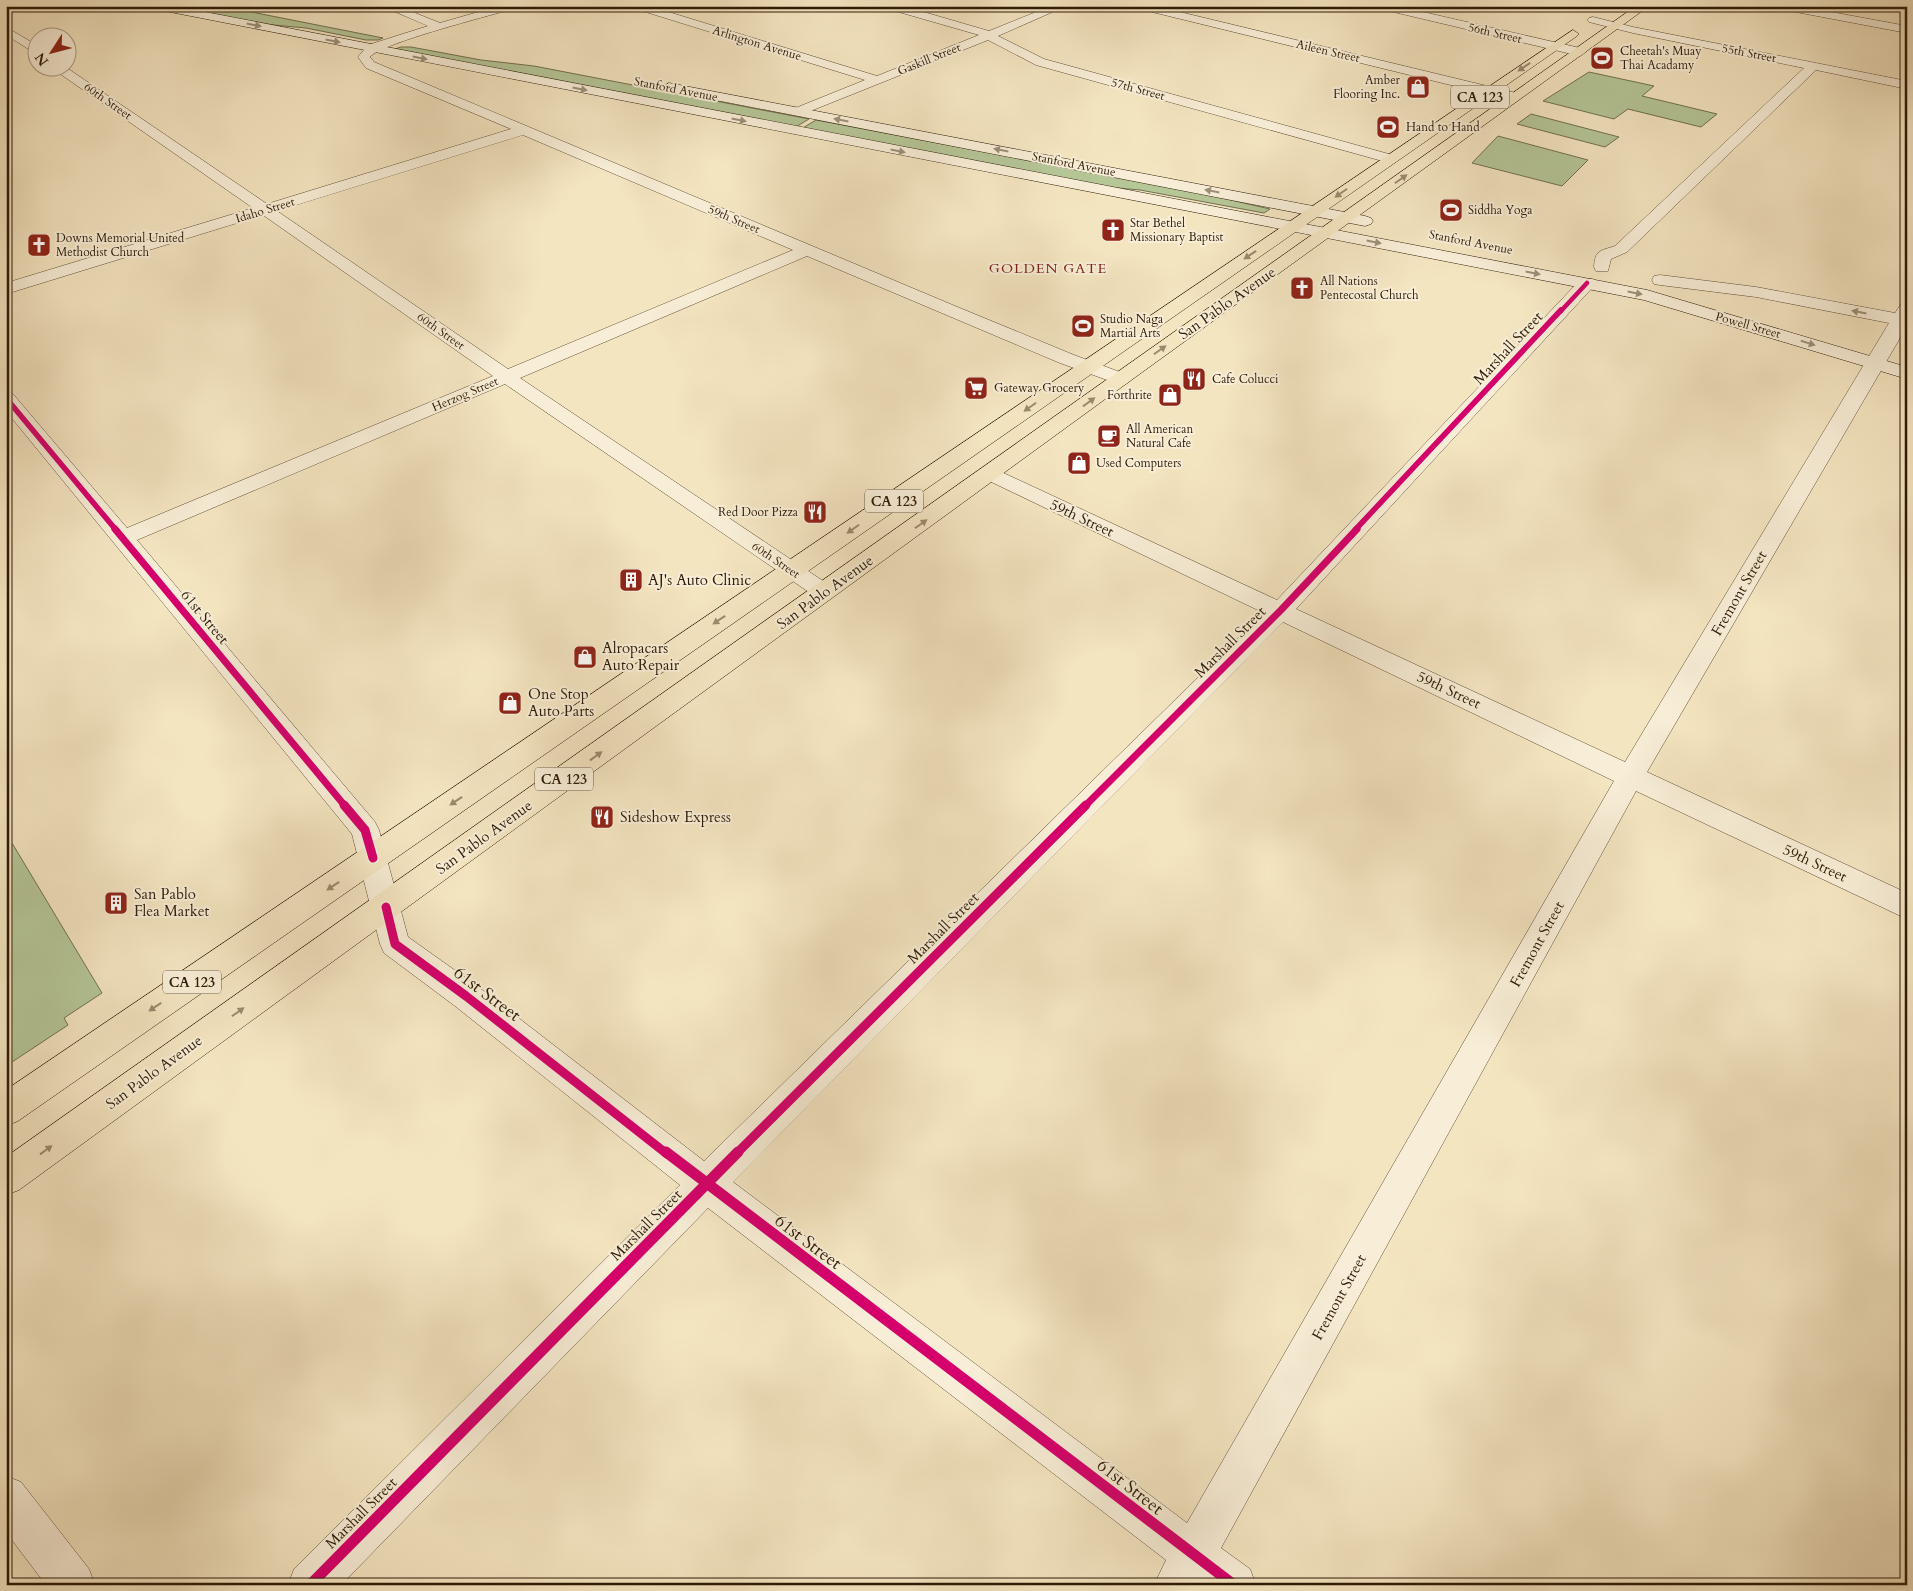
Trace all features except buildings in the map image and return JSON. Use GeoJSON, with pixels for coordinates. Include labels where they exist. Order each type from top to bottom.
{"type":"FeatureCollection","features":[{"type":"Feature","properties":{"kind":"main road","name":"San Pablo Avenue"},"geometry":{"type":"LineString","coordinates":[[6,1178],[1644,6]]}},
{"type":"Feature","properties":{"kind":"main road","name":"San Pablo Avenue"},"geometry":{"type":"LineString","coordinates":[[6,1110],[1607,10]]}},
{"type":"Feature","properties":{"kind":"street","name":"Stanford Avenue"},"geometry":{"type":"LineString","coordinates":[[155,6],[1290,227],[1592,272],[1621,272]]}},
{"type":"Feature","properties":{"kind":"street"},"geometry":{"type":"LineString","coordinates":[[387,6],[440,27]]}},
{"type":"Feature","properties":{"kind":"street"},"geometry":{"type":"LineString","coordinates":[[372,48],[512,6]]}},
{"type":"Feature","properties":{"kind":"street","name":"Arlington Avenue"},"geometry":{"type":"LineString","coordinates":[[636,6],[877,80]]}},
{"type":"Feature","properties":{"kind":"street","name":"57th Street"},"geometry":{"type":"LineString","coordinates":[[889,6],[978,30],[1040,62],[1391,159]]}},
{"type":"Feature","properties":{"kind":"street","name":"Gaskill Street"},"geometry":{"type":"LineString","coordinates":[[798,112],[1061,6]]}},
{"type":"Feature","properties":{"kind":"street","name":"Aileen Street"},"geometry":{"type":"LineString","coordinates":[[1140,6],[1516,97]]}},
{"type":"Feature","properties":{"kind":"street","name":"56th Street"},"geometry":{"type":"LineString","coordinates":[[1381,6],[1580,52]]}},
{"type":"Feature","properties":{"kind":"street"},"geometry":{"type":"LineString","coordinates":[[1780,6],[1907,30]]}},
{"type":"Feature","properties":{"kind":"street","name":"55th Street"},"geometry":{"type":"LineString","coordinates":[[1593,20],[1907,85]]}},
{"type":"Feature","properties":{"kind":"street"},"geometry":{"type":"LineString","coordinates":[[6,30],[28,45]]}},
{"type":"Feature","properties":{"kind":"street"},"geometry":{"type":"LineString","coordinates":[[385,34],[432,42]]}},
{"type":"Feature","properties":{"kind":"street","name":"59th Street"},"geometry":{"type":"LineString","coordinates":[[372,48],[364,54],[370,65],[807,250],[1121,379]]}},
{"type":"Feature","properties":{"kind":"street","name":"Marshall Street"},"geometry":{"type":"LineString","coordinates":[[310,1585],[706,1184],[1281,610],[1592,272],[1603,256],[1621,249],[1813,66]]}},
{"type":"Feature","properties":{"kind":"street","name":"60th Street"},"geometry":{"type":"LineString","coordinates":[[74,78],[264,210],[824,592]]}},
{"type":"Feature","properties":{"kind":"street","name":"Stanford Avenue"},"geometry":{"type":"LineString","coordinates":[[652,84],[1382,225]]}},
{"type":"Feature","properties":{"kind":"street","name":"Idaho Street"},"geometry":{"type":"LineString","coordinates":[[6,289],[523,130]]}},
{"type":"Feature","properties":{"kind":"street","name":"Herzog Street"},"geometry":{"type":"LineString","coordinates":[[123,538],[807,250]]}},
{"type":"Feature","properties":{"kind":"street","name":"Powell Street"},"geometry":{"type":"LineString","coordinates":[[1592,272],[1647,295],[1880,352],[1907,373]]}},
{"type":"Feature","properties":{"kind":"street"},"geometry":{"type":"LineString","coordinates":[[1640,276],[1756,292],[1904,316]]}},
{"type":"Feature","properties":{"kind":"street","name":"Powell Street"},"geometry":{"type":"LineString","coordinates":[[1660,280],[1766,311]]}},
{"type":"Feature","properties":{"kind":"street","name":"Fremont Street"},"geometry":{"type":"LineString","coordinates":[[1176,1585],[1631,776],[1880,352],[1904,316]]}},
{"type":"Feature","properties":{"kind":"street","name":"61st Street"},"geometry":{"type":"LineString","coordinates":[[6,398],[365,830],[395,944],[466,996],[706,1184],[1234,1585]]}},
{"type":"Feature","properties":{"kind":"street","name":"59th Street"},"geometry":{"type":"LineString","coordinates":[[990,474],[1907,907]]}},
{"type":"Feature","properties":{"kind":"street"},"geometry":{"type":"LineString","coordinates":[[6,1497],[73,1585]]}},
{"type":"Feature","properties":{"kind":"green space"},"geometry":{"type":"Polygon","coordinates":[[[169,6],[221,6],[383,38],[366,40],[306,28],[263,24],[169,6]]]}},
{"type":"Feature","properties":{"kind":"green space"},"geometry":{"type":"Polygon","coordinates":[[[411,47],[481,60],[534,66],[809,119],[794,128],[395,49],[411,47]]]}},
{"type":"Feature","properties":{"kind":"green space"},"geometry":{"type":"Polygon","coordinates":[[[1589,72],[1654,86],[1642,96],[1717,114],[1701,127],[1628,109],[1614,119],[1543,101],[1589,72]]]}},
{"type":"Feature","properties":{"kind":"green space"},"geometry":{"type":"Polygon","coordinates":[[[1531,114],[1619,137],[1605,147],[1517,124],[1531,114]]]}},
{"type":"Feature","properties":{"kind":"green space"},"geometry":{"type":"Polygon","coordinates":[[[816,120],[1196,192],[1270,209],[1264,213],[1140,190],[1096,186],[801,129],[816,120]]]}},
{"type":"Feature","properties":{"kind":"green space"},"geometry":{"type":"Polygon","coordinates":[[[1498,136],[1588,160],[1562,186],[1472,163],[1498,136]]]}},
{"type":"Feature","properties":{"kind":"green space"},"geometry":{"type":"Polygon","coordinates":[[[6,833],[102,993],[64,1018],[68,1025],[6,1066],[6,833]]]}},
{"type":"Feature","properties":{"kind":"cycle path"},"geometry":{"type":"LineString","coordinates":[[310,1585],[706,1184],[1281,610],[1587,283]]}},
{"type":"Feature","properties":{"kind":"cycle path"},"geometry":{"type":"LineString","coordinates":[[6,398],[365,830],[373,858]]}},
{"type":"Feature","properties":{"kind":"cycle path"},"geometry":{"type":"LineString","coordinates":[[386,907],[395,944],[466,996],[706,1184],[1234,1585]]}},
{"type":"Feature","properties":{"kind":"place","name":"Cheetah's Muay Thai Acadamy"},"geometry":{"type":"Point","coordinates":[1602,58]}},
{"type":"Feature","properties":{"kind":"place","name":"Amber Flooring Inc."},"geometry":{"type":"Point","coordinates":[1418,87]}},
{"type":"Feature","properties":{"kind":"place","name":"Hand to Hand"},"geometry":{"type":"Point","coordinates":[1388,127]}},
{"type":"Feature","properties":{"kind":"place","name":"Siddha Yoga"},"geometry":{"type":"Point","coordinates":[1451,210]}},
{"type":"Feature","properties":{"kind":"place","name":"Star Bethel Missionary Baptist"},"geometry":{"type":"Point","coordinates":[1113,230]}},
{"type":"Feature","properties":{"kind":"place","name":"Downs Memorial United Methodist Church"},"geometry":{"type":"Point","coordinates":[39,245]}},
{"type":"Feature","properties":{"kind":"place","name":"All Nations Pentecostal Church"},"geometry":{"type":"Point","coordinates":[1302,288]}},
{"type":"Feature","properties":{"kind":"place","name":"Studio Naga Martial Arts"},"geometry":{"type":"Point","coordinates":[1083,326]}},
{"type":"Feature","properties":{"kind":"place","name":"Cafe Colucci"},"geometry":{"type":"Point","coordinates":[1194,379]}},
{"type":"Feature","properties":{"kind":"place","name":"Gateway Grocery"},"geometry":{"type":"Point","coordinates":[976,388]}},
{"type":"Feature","properties":{"kind":"place","name":"Forthrite"},"geometry":{"type":"Point","coordinates":[1170,395]}},
{"type":"Feature","properties":{"kind":"place","name":"All American Natural Cafe"},"geometry":{"type":"Point","coordinates":[1109,436]}},
{"type":"Feature","properties":{"kind":"place","name":"Used Computers"},"geometry":{"type":"Point","coordinates":[1079,463]}},
{"type":"Feature","properties":{"kind":"place","name":"Red Door Pizza"},"geometry":{"type":"Point","coordinates":[815,512]}},
{"type":"Feature","properties":{"kind":"place","name":"AJ's Auto Clinic"},"geometry":{"type":"Point","coordinates":[631,580]}},
{"type":"Feature","properties":{"kind":"place","name":"Alropacars Auto Repair"},"geometry":{"type":"Point","coordinates":[585,657]}},
{"type":"Feature","properties":{"kind":"place","name":"One Stop Auto Parts"},"geometry":{"type":"Point","coordinates":[510,703]}},
{"type":"Feature","properties":{"kind":"place","name":"Sideshow Express"},"geometry":{"type":"Point","coordinates":[602,817]}},
{"type":"Feature","properties":{"kind":"place","name":"San Pablo Flea Market"},"geometry":{"type":"Point","coordinates":[116,903]}},
{"type":"Feature","properties":{"kind":"district","name":"GOLDEN GATE"},"geometry":{"type":"Point","coordinates":[1048,268]}}]}
